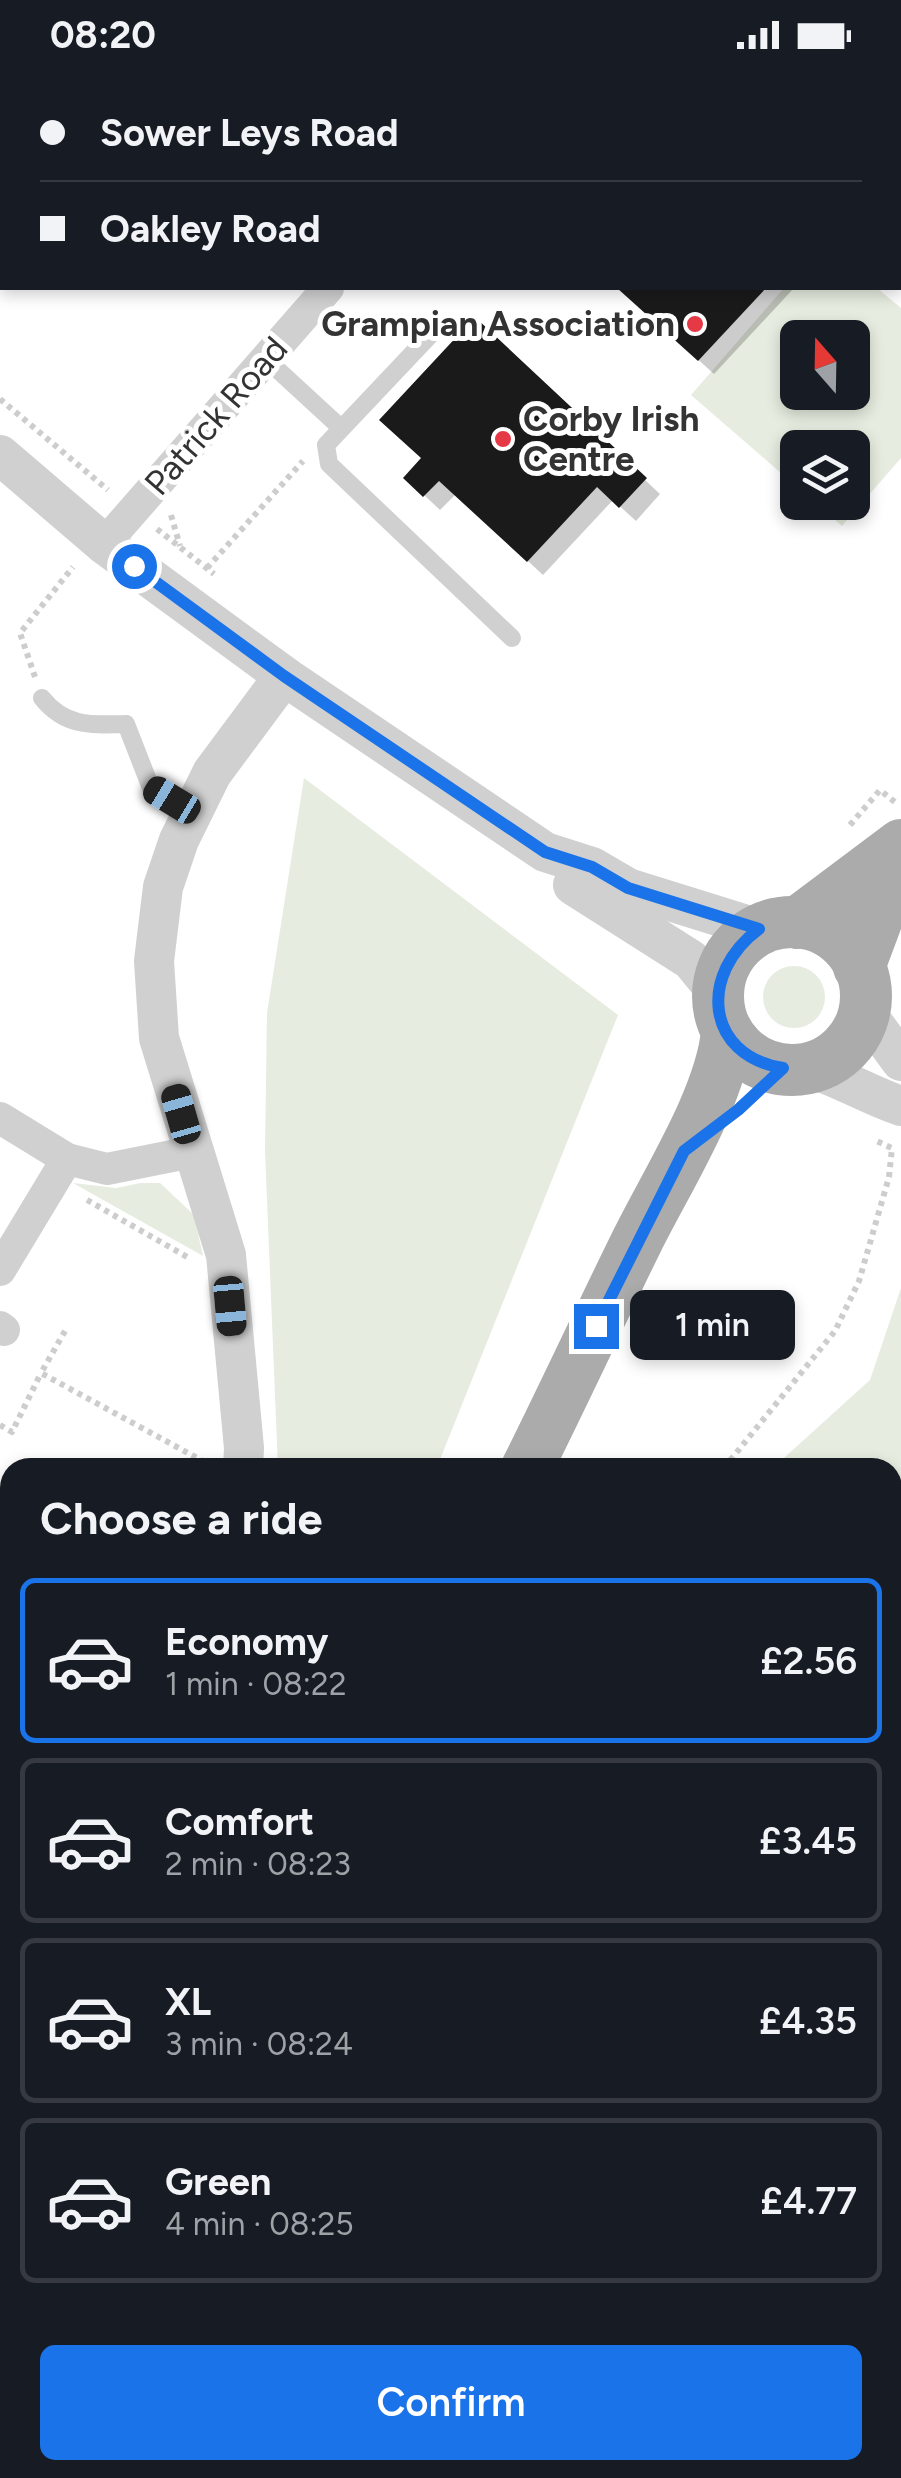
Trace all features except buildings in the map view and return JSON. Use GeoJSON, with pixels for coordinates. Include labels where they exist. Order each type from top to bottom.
{"type":"FeatureCollection","features":[{"type":"Feature","properties":{"kind":"main road"},"geometry":{"type":"LineString","coordinates":[[533,1458],[684,1151],[725,1053],[724,966],[738,944],[778,926],[900,835]]}},
{"type":"Feature","properties":{"kind":"main road"},"geometry":{"type":"LineString","coordinates":[[722,1013],[743,1052],[765,1065],[817,1066],[839,1053],[856,1033],[862,989],[900,835]]}},
{"type":"Feature","properties":{"kind":"main road"},"geometry":{"type":"LineString","coordinates":[[778,926],[829,932],[849,949],[862,989]]}},
{"type":"Feature","properties":{"kind":"main road"},"geometry":{"type":"LineString","coordinates":[[684,1151],[795,1068]]}},
{"type":"Feature","properties":{"kind":"street","name":"Patrick Road"},"geometry":{"type":"LineString","coordinates":[[89,555],[133,511],[326,290]]}},
{"type":"Feature","properties":{"kind":"street"},"geometry":{"type":"LineString","coordinates":[[0,455],[89,555],[284,676],[545,852],[592,867],[628,888],[778,926]]}},
{"type":"Feature","properties":{"kind":"street"},"geometry":{"type":"LineString","coordinates":[[244,1458],[226,1256],[159,1038],[154,961],[163,887],[192,813],[212,772],[284,676]]}},
{"type":"Feature","properties":{"kind":"street"},"geometry":{"type":"LineString","coordinates":[[545,852],[570,883],[691,960],[722,1013]]}},
{"type":"Feature","properties":{"kind":"street"},"geometry":{"type":"LineString","coordinates":[[862,989],[901,1061]]}},
{"type":"Feature","properties":{"kind":"street"},"geometry":{"type":"LineString","coordinates":[[795,1068],[839,1076],[876,1098],[901,1106]]}},
{"type":"Feature","properties":{"kind":"street"},"geometry":{"type":"LineString","coordinates":[[0,1118],[60,1170],[107,1169],[192,1152]]}},
{"type":"Feature","properties":{"kind":"street"},"geometry":{"type":"LineString","coordinates":[[0,1270],[60,1170]]}},
{"type":"Feature","properties":{"kind":"lane"},"geometry":{"type":"LineString","coordinates":[[431,334],[326,446],[329,464],[512,638]]}},
{"type":"Feature","properties":{"kind":"lane"},"geometry":{"type":"LineString","coordinates":[[266,358],[342,428]]}},
{"type":"Feature","properties":{"kind":"lane"},"geometry":{"type":"LineString","coordinates":[[42,698],[55,714],[82,725],[126,724],[152,788],[192,813]]}},
{"type":"Feature","properties":{"kind":"path"},"geometry":{"type":"LineString","coordinates":[[0,399],[220,578]]}},
{"type":"Feature","properties":{"kind":"path"},"geometry":{"type":"LineString","coordinates":[[206,568],[308,455],[327,451]]}},
{"type":"Feature","properties":{"kind":"path"},"geometry":{"type":"LineString","coordinates":[[42,698],[20,633],[89,555]]}},
{"type":"Feature","properties":{"kind":"path"},"geometry":{"type":"LineString","coordinates":[[842,835],[880,790],[900,835]]}},
{"type":"Feature","properties":{"kind":"path"},"geometry":{"type":"LineString","coordinates":[[732,1458],[835,1331],[859,1280],[889,1177],[892,1148],[862,1134]]}},
{"type":"Feature","properties":{"kind":"path"},"geometry":{"type":"LineString","coordinates":[[60,1170],[198,1264],[228,1273]]}},
{"type":"Feature","properties":{"kind":"path"},"geometry":{"type":"LineString","coordinates":[[0,1425],[12,1432],[65,1332]]}},
{"type":"Feature","properties":{"kind":"path"},"geometry":{"type":"LineString","coordinates":[[41,1373],[197,1458]]}},
{"type":"Feature","properties":{"kind":"shaded area"},"geometry":{"type":"Polygon","coordinates":[[[782,290],[879,290],[901,308],[901,458],[870,494],[870,430],[780,430],[780,472],[691,395],[782,290]]]}},
{"type":"Feature","properties":{"kind":"shaded area"},"geometry":{"type":"Polygon","coordinates":[[[304,778],[618,1015],[441,1458],[278,1458],[265,1151],[267,1013],[304,778]]]}},
{"type":"Feature","properties":{"kind":"shaded area"},"geometry":{"type":"Polygon","coordinates":[[[794,966],[816,975],[825,997],[816,1019],[794,1028],[772,1019],[763,997],[772,975],[794,966]]]}},
{"type":"Feature","properties":{"kind":"shaded area"},"geometry":{"type":"Polygon","coordinates":[[[73,1183],[116,1188],[160,1183],[194,1215],[203,1256],[73,1183]]]}},
{"type":"Feature","properties":{"kind":"shaded area"},"geometry":{"type":"Polygon","coordinates":[[[901,1288],[901,1458],[784,1458],[870,1380],[901,1288]]]}},
{"type":"Feature","properties":{"kind":"place","name":"Grampian Association"},"geometry":{"type":"Point","coordinates":[695,324]}},
{"type":"Feature","properties":{"kind":"place","name":"Corby Irish Centre"},"geometry":{"type":"Point","coordinates":[503,439]}},
{"type":"Feature","properties":{"kind":"route"},"geometry":{"type":"LineString","coordinates":[[134,566],[284,676],[545,852],[592,867],[628,888],[759,929],[738,944],[724,966],[718,982],[718,1008],[727,1032],[743,1052],[765,1065],[783,1068],[738,1110],[684,1151],[596,1326]]}}]}
